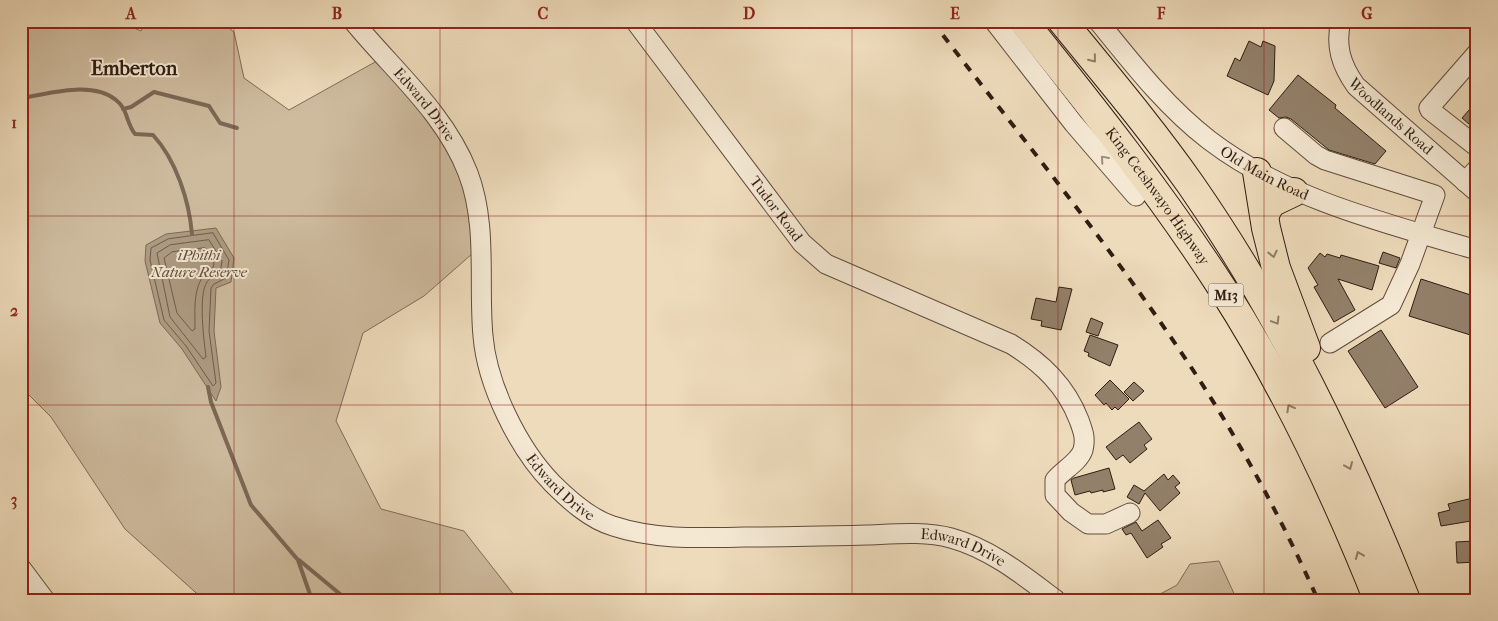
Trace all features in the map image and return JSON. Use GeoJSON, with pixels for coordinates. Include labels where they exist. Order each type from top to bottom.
{"type":"FeatureCollection","features":[{"type":"Feature","properties":{"kind":"highway","name":"King Cetshwayo Highway"},"geometry":{"type":"LineString","coordinates":[[1021,21],[1101,120],[1175,217],[1223,290],[1304,434],[1378,600]]}},
{"type":"Feature","properties":{"kind":"highway","name":"King Cetshwayo Highway"},"geometry":{"type":"LineString","coordinates":[[1062,21],[1191,185],[1284,334],[1338,440],[1406,600]]}},
{"type":"Feature","properties":{"kind":"highway"},"geometry":{"type":"LineString","coordinates":[[1257,172],[1266,228],[1276,268],[1338,440]]}},
{"type":"Feature","properties":{"kind":"highway"},"geometry":{"type":"LineString","coordinates":[[1265,214],[1271,203],[1294,192]]}},
{"type":"Feature","properties":{"kind":"highway"},"geometry":{"type":"LineString","coordinates":[[1136,196],[1223,290]]}},
{"type":"Feature","properties":{"kind":"street","name":"Edward Drive"},"geometry":{"type":"LineString","coordinates":[[353,21],[415,99],[455,144],[469,174],[478,211],[482,336],[486,361],[493,384],[504,410],[527,449],[551,482],[584,511],[610,525],[645,534],[699,538],[910,534],[949,537],[974,546],[1014,569],[1056,600]]}},
{"type":"Feature","properties":{"kind":"street","name":"Tudor Road"},"geometry":{"type":"LineString","coordinates":[[635,21],[802,243],[826,264],[1011,344],[1034,358],[1055,378],[1074,407],[1085,438],[1082,451],[1054,480],[1055,495],[1071,512],[1088,524],[1106,524],[1130,513]]}},
{"type":"Feature","properties":{"kind":"street"},"geometry":{"type":"LineString","coordinates":[[994,21],[1074,124],[1136,196]]}},
{"type":"Feature","properties":{"kind":"street","name":"Old Main Road"},"geometry":{"type":"LineString","coordinates":[[1098,21],[1153,88],[1174,108],[1208,139],[1257,172],[1294,192],[1477,250]]}},
{"type":"Feature","properties":{"kind":"street","name":"Woodlands Road"},"geometry":{"type":"LineString","coordinates":[[1341,21],[1339,52],[1344,67],[1356,86],[1474,185]]}},
{"type":"Feature","properties":{"kind":"street"},"geometry":{"type":"LineString","coordinates":[[1477,54],[1429,108],[1477,147]]}},
{"type":"Feature","properties":{"kind":"street"},"geometry":{"type":"LineString","coordinates":[[1284,128],[1316,156],[1325,160],[1435,195],[1391,305],[1330,343]]}},
{"type":"Feature","properties":{"kind":"street"},"geometry":{"type":"LineString","coordinates":[[21,568],[45,600]]}},
{"type":"Feature","properties":{"kind":"green space","name":"iPhithi Nature Reserve"},"geometry":{"type":"Polygon","coordinates":[[[21,21],[118,21],[141,31],[146,21],[220,21],[234,32],[244,78],[289,110],[384,57],[455,144],[480,247],[424,296],[363,333],[336,421],[381,509],[464,531],[518,600],[204,600],[125,529],[51,417],[21,387],[21,21]]]}},
{"type":"Feature","properties":{"kind":"green space"},"geometry":{"type":"Polygon","coordinates":[[[1219,561],[1237,600],[1149,600],[1177,585],[1190,564],[1219,561]]]}},
{"type":"Feature","properties":{"kind":"water"},"geometry":{"type":"Polygon","coordinates":[[[216,228],[234,258],[231,282],[216,288],[214,331],[221,387],[216,401],[182,349],[160,323],[145,261],[146,245],[166,234],[216,228]]]}},
{"type":"Feature","properties":{"kind":"building"},"geometry":{"type":"Polygon","coordinates":[[[1249,41],[1261,47],[1263,41],[1275,46],[1274,81],[1268,95],[1227,76],[1235,58],[1240,61],[1249,41]]]}},
{"type":"Feature","properties":{"kind":"building"},"geometry":{"type":"Polygon","coordinates":[[[1298,75],[1336,105],[1335,108],[1386,151],[1375,164],[1329,150],[1291,119],[1286,117],[1279,118],[1269,110],[1298,75]]]}},
{"type":"Feature","properties":{"kind":"building"},"geometry":{"type":"Polygon","coordinates":[[[1477,101],[1477,131],[1462,118],[1477,101]]]}},
{"type":"Feature","properties":{"kind":"building"},"geometry":{"type":"Polygon","coordinates":[[[1383,252],[1400,258],[1396,268],[1379,263],[1383,252]]]}},
{"type":"Feature","properties":{"kind":"building"},"geometry":{"type":"Polygon","coordinates":[[[1320,253],[1325,257],[1327,254],[1340,258],[1341,255],[1379,266],[1372,290],[1338,279],[1355,310],[1334,322],[1314,287],[1318,285],[1308,268],[1320,253]]]}},
{"type":"Feature","properties":{"kind":"building"},"geometry":{"type":"Polygon","coordinates":[[[1421,279],[1477,297],[1477,337],[1409,316],[1421,279]]]}},
{"type":"Feature","properties":{"kind":"building"},"geometry":{"type":"Polygon","coordinates":[[[1059,287],[1072,289],[1061,330],[1041,326],[1042,321],[1031,319],[1036,298],[1056,302],[1059,287]]]}},
{"type":"Feature","properties":{"kind":"building"},"geometry":{"type":"Polygon","coordinates":[[[1091,318],[1103,323],[1098,336],[1086,332],[1091,318]]]}},
{"type":"Feature","properties":{"kind":"building"},"geometry":{"type":"Polygon","coordinates":[[[1381,330],[1418,387],[1385,408],[1348,351],[1381,330]]]}},
{"type":"Feature","properties":{"kind":"building"},"geometry":{"type":"Polygon","coordinates":[[[1090,335],[1118,345],[1110,366],[1088,356],[1089,353],[1084,351],[1090,335]]]}},
{"type":"Feature","properties":{"kind":"building"},"geometry":{"type":"Polygon","coordinates":[[[1110,380],[1129,399],[1118,410],[1115,407],[1112,410],[1106,403],[1104,405],[1095,395],[1110,380]]]}},
{"type":"Feature","properties":{"kind":"building"},"geometry":{"type":"Polygon","coordinates":[[[1134,382],[1144,391],[1133,401],[1124,392],[1134,382]]]}},
{"type":"Feature","properties":{"kind":"building"},"geometry":{"type":"Polygon","coordinates":[[[1139,422],[1152,439],[1144,445],[1147,449],[1130,463],[1123,455],[1116,460],[1106,447],[1139,422]]]}},
{"type":"Feature","properties":{"kind":"building"},"geometry":{"type":"Polygon","coordinates":[[[1109,468],[1115,489],[1091,493],[1090,491],[1075,495],[1071,480],[1109,468]]]}},
{"type":"Feature","properties":{"kind":"building"},"geometry":{"type":"Polygon","coordinates":[[[1164,474],[1168,480],[1173,475],[1180,483],[1175,487],[1180,493],[1160,511],[1145,493],[1139,504],[1127,497],[1134,485],[1144,491],[1164,474]]]}},
{"type":"Feature","properties":{"kind":"building"},"geometry":{"type":"Polygon","coordinates":[[[1477,497],[1477,520],[1441,526],[1438,513],[1450,510],[1448,504],[1477,497]]]}},
{"type":"Feature","properties":{"kind":"building"},"geometry":{"type":"Polygon","coordinates":[[[1158,520],[1171,538],[1161,544],[1163,547],[1147,558],[1131,533],[1126,535],[1122,529],[1136,522],[1142,531],[1158,520]]]}},
{"type":"Feature","properties":{"kind":"building"},"geometry":{"type":"Polygon","coordinates":[[[1474,541],[1477,543],[1477,562],[1457,563],[1456,542],[1474,541]]]}},
{"type":"Feature","properties":{"kind":"waterway"},"geometry":{"type":"LineString","coordinates":[[21,98],[70,90],[83,90],[106,94],[116,100],[123,108],[135,134],[153,135],[175,168],[188,208],[192,234]]}},
{"type":"Feature","properties":{"kind":"waterway"},"geometry":{"type":"LineString","coordinates":[[123,109],[131,107],[154,92],[209,106],[220,123],[237,128]]}},
{"type":"Feature","properties":{"kind":"waterway"},"geometry":{"type":"LineString","coordinates":[[208,387],[211,402],[251,505],[298,560],[312,600]]}},
{"type":"Feature","properties":{"kind":"waterway"},"geometry":{"type":"LineString","coordinates":[[299,560],[346,599],[375,596],[378,600]]}},
{"type":"Feature","properties":{"kind":"railway"},"geometry":{"type":"LineString","coordinates":[[932,21],[1094,231],[1187,361],[1223,418],[1257,478],[1289,538],[1318,600]]}},
{"type":"Feature","properties":{"kind":"district","name":"Emberton"},"geometry":{"type":"Point","coordinates":[134,68]}}]}
